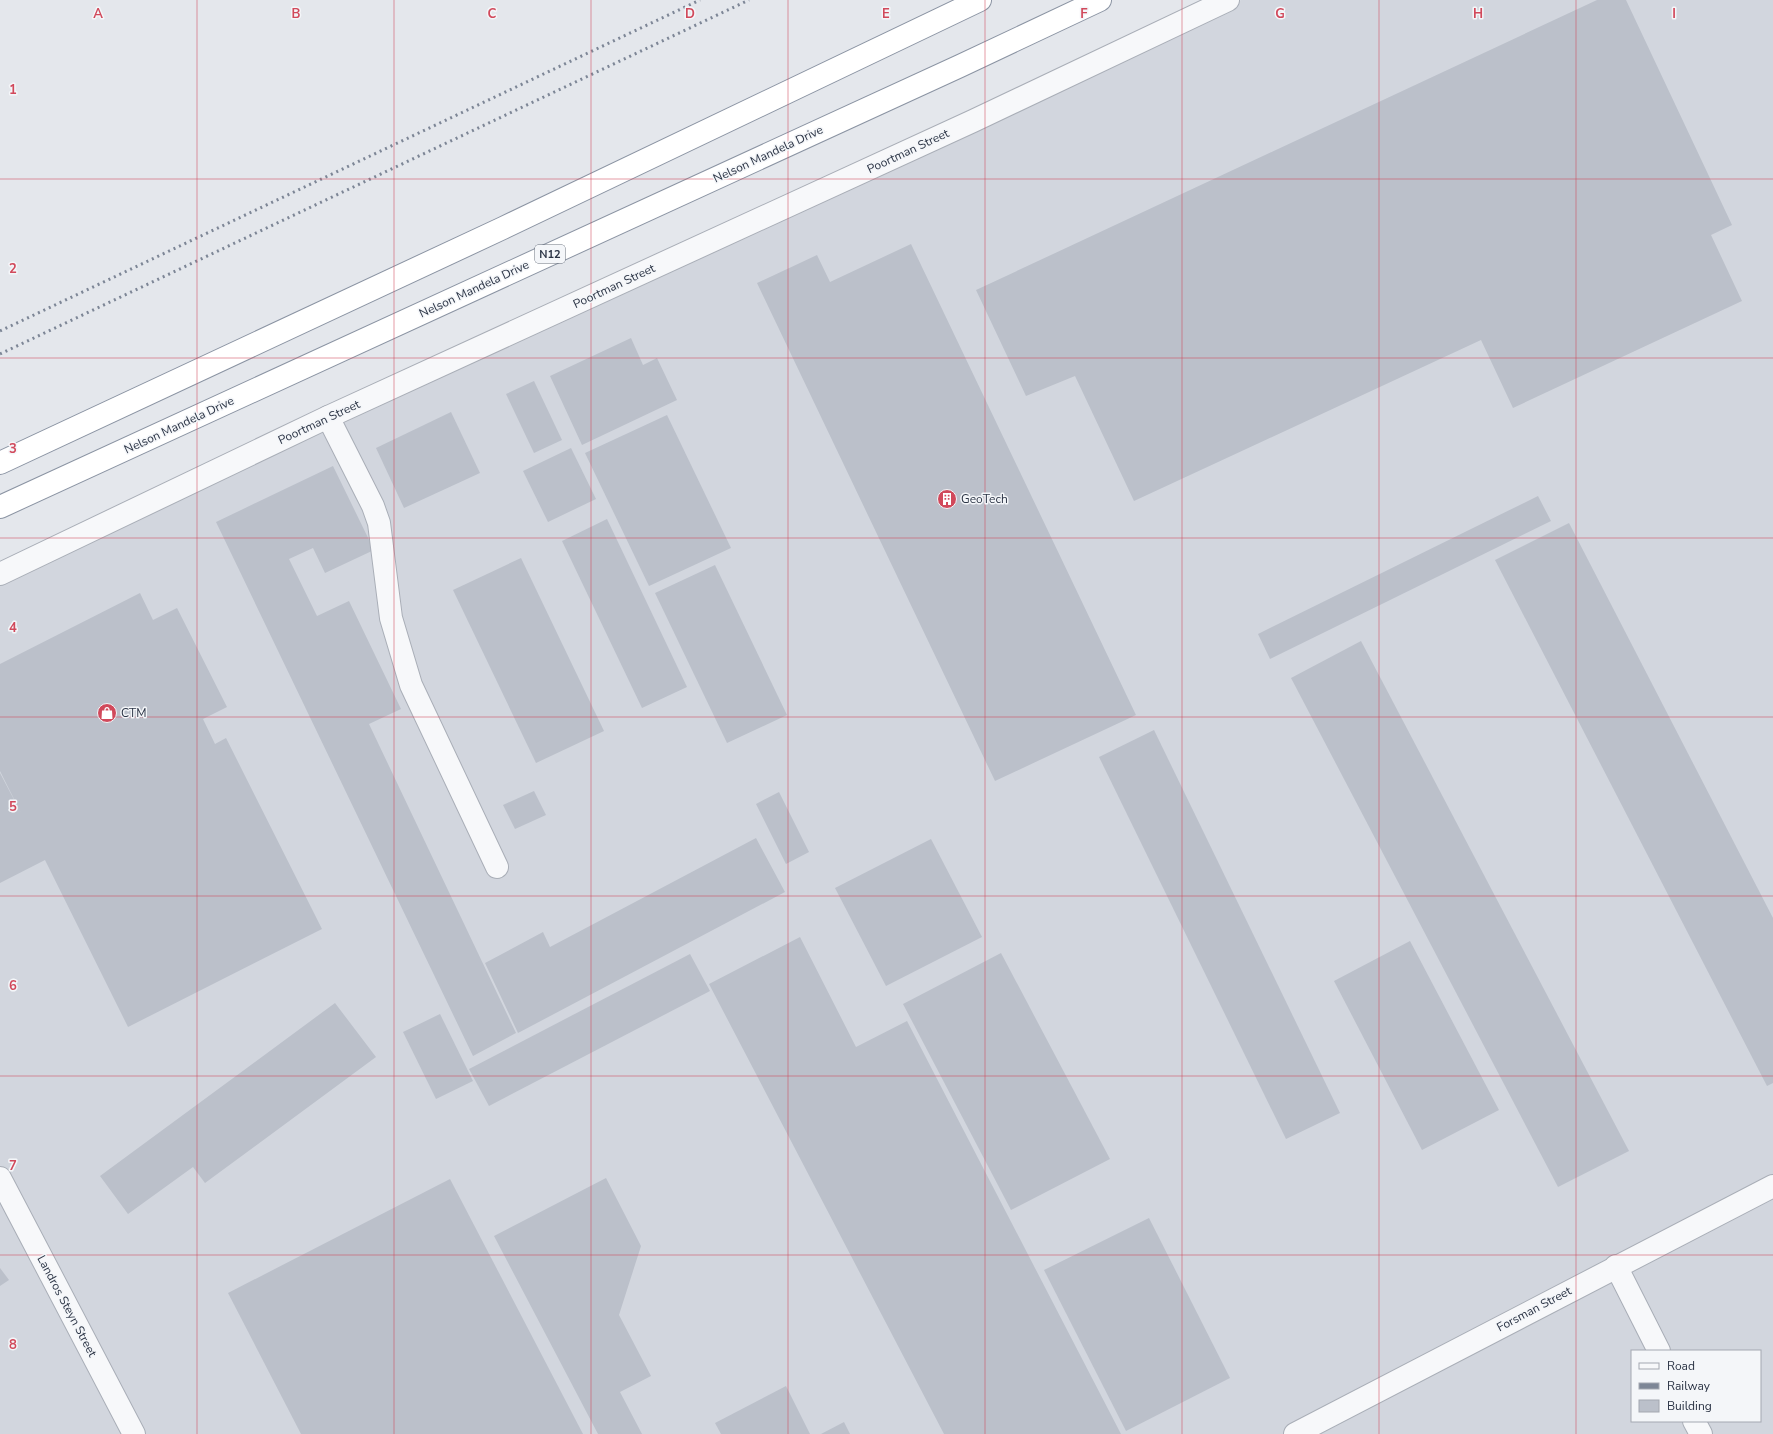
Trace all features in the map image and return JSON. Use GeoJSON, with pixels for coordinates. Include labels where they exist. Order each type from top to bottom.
{"type":"FeatureCollection","features":[{"type":"Feature","properties":{"kind":"highway"},"geometry":{"type":"LineString","coordinates":[[0,463],[496,231],[980,0]]}},
{"type":"Feature","properties":{"kind":"highway","name":"Nelson Mandela Drive"},"geometry":{"type":"LineString","coordinates":[[0,508],[960,66],[1100,0]]}},
{"type":"Feature","properties":{"kind":"street","name":"Poortman Street"},"geometry":{"type":"LineString","coordinates":[[0,574],[328,417],[973,121],[1228,0]]}},
{"type":"Feature","properties":{"kind":"street"},"geometry":{"type":"LineString","coordinates":[[328,417],[379,523],[390,618],[411,685],[497,867]]}},
{"type":"Feature","properties":{"kind":"street","name":"Landros Steyn Street"},"geometry":{"type":"LineString","coordinates":[[0,1178],[134,1434]]}},
{"type":"Feature","properties":{"kind":"street","name":"Forsman Street"},"geometry":{"type":"LineString","coordinates":[[1295,1434],[1616,1266],[1773,1186]]}},
{"type":"Feature","properties":{"kind":"street"},"geometry":{"type":"LineString","coordinates":[[1616,1266],[1658,1350]]}},
{"type":"Feature","properties":{"kind":"street"},"geometry":{"type":"LineString","coordinates":[[1695,1422],[1701,1434]]}},
{"type":"Feature","properties":{"kind":"shaded area"},"geometry":{"type":"Polygon","coordinates":[[[1241,0],[1773,0],[1773,1434],[0,1434],[0,575],[809,205],[1241,0]]]}},
{"type":"Feature","properties":{"kind":"building"},"geometry":{"type":"Polygon","coordinates":[[[1597,0],[1626,0],[1732,225],[1711,235],[1742,301],[1513,408],[1481,340],[1134,501],[1075,376],[1026,396],[976,290],[1597,0]]]}},
{"type":"Feature","properties":{"kind":"building","name":"GeoTech"},"geometry":{"type":"Polygon","coordinates":[[[911,244],[1136,715],[995,781],[757,283],[817,255],[830,282],[911,244]]]}},
{"type":"Feature","properties":{"kind":"building"},"geometry":{"type":"Polygon","coordinates":[[[631,338],[643,365],[657,358],[677,400],[582,445],[550,376],[631,338]]]}},
{"type":"Feature","properties":{"kind":"building"},"geometry":{"type":"Polygon","coordinates":[[[534,381],[562,440],[534,453],[506,394],[534,381]]]}},
{"type":"Feature","properties":{"kind":"building"},"geometry":{"type":"Polygon","coordinates":[[[451,412],[480,473],[404,508],[376,448],[451,412]]]}},
{"type":"Feature","properties":{"kind":"building"},"geometry":{"type":"Polygon","coordinates":[[[667,415],[731,548],[649,586],[585,453],[667,415]]]}},
{"type":"Feature","properties":{"kind":"building"},"geometry":{"type":"Polygon","coordinates":[[[571,448],[596,499],[548,522],[523,471],[571,448]]]}},
{"type":"Feature","properties":{"kind":"building"},"geometry":{"type":"Polygon","coordinates":[[[333,466],[374,550],[325,573],[313,548],[289,559],[317,616],[349,601],[401,709],[369,724],[516,1033],[473,1056],[216,522],[333,466]]]}},
{"type":"Feature","properties":{"kind":"building"},"geometry":{"type":"Polygon","coordinates":[[[1538,496],[1551,521],[1270,659],[1258,634],[1538,496]]]}},
{"type":"Feature","properties":{"kind":"building"},"geometry":{"type":"Polygon","coordinates":[[[607,519],[687,687],[642,708],[562,541],[607,519]]]}},
{"type":"Feature","properties":{"kind":"building"},"geometry":{"type":"Polygon","coordinates":[[[1569,523],[1773,918],[1773,1083],[1767,1086],[1495,560],[1569,523]]]}},
{"type":"Feature","properties":{"kind":"building"},"geometry":{"type":"Polygon","coordinates":[[[521,558],[604,731],[536,763],[453,590],[521,558]]]}},
{"type":"Feature","properties":{"kind":"building"},"geometry":{"type":"Polygon","coordinates":[[[715,565],[787,715],[727,743],[655,593],[715,565]]]}},
{"type":"Feature","properties":{"kind":"building"},"geometry":{"type":"Polygon","coordinates":[[[140,593],[153,620],[177,608],[227,707],[203,719],[215,744],[226,738],[322,929],[128,1027],[45,860],[0,883],[0,773],[21,813],[0,771],[0,664],[140,593]]]}},
{"type":"Feature","properties":{"kind":"building"},"geometry":{"type":"Polygon","coordinates":[[[1361,641],[1629,1151],[1558,1187],[1291,678],[1361,641]]]}},
{"type":"Feature","properties":{"kind":"building"},"geometry":{"type":"Polygon","coordinates":[[[1154,730],[1340,1113],[1286,1139],[1099,757],[1154,730]]]}},
{"type":"Feature","properties":{"kind":"building"},"geometry":{"type":"Polygon","coordinates":[[[534,791],[546,815],[515,829],[503,805],[534,791]]]}},
{"type":"Feature","properties":{"kind":"building"},"geometry":{"type":"Polygon","coordinates":[[[779,792],[809,852],[786,864],[756,804],[779,792]]]}},
{"type":"Feature","properties":{"kind":"building"},"geometry":{"type":"Polygon","coordinates":[[[756,838],[785,892],[518,1033],[485,963],[543,932],[550,947],[756,838]]]}},
{"type":"Feature","properties":{"kind":"building"},"geometry":{"type":"Polygon","coordinates":[[[931,839],[982,937],[886,986],[835,888],[931,839]]]}},
{"type":"Feature","properties":{"kind":"building"},"geometry":{"type":"Polygon","coordinates":[[[800,937],[856,1047],[907,1021],[1121,1434],[944,1434],[709,984],[800,937]]]}},
{"type":"Feature","properties":{"kind":"building"},"geometry":{"type":"Polygon","coordinates":[[[1410,941],[1499,1110],[1422,1150],[1334,981],[1410,941]]]}},
{"type":"Feature","properties":{"kind":"building"},"geometry":{"type":"Polygon","coordinates":[[[1001,953],[1110,1159],[1011,1210],[903,1004],[1001,953]]]}},
{"type":"Feature","properties":{"kind":"building"},"geometry":{"type":"Polygon","coordinates":[[[690,954],[710,991],[489,1106],[469,1069],[690,954]]]}},
{"type":"Feature","properties":{"kind":"building"},"geometry":{"type":"Polygon","coordinates":[[[335,1003],[376,1057],[205,1183],[193,1167],[128,1214],[100,1176],[335,1003]]]}},
{"type":"Feature","properties":{"kind":"building"},"geometry":{"type":"Polygon","coordinates":[[[440,1014],[473,1081],[436,1099],[403,1032],[440,1014]]]}},
{"type":"Feature","properties":{"kind":"building"},"geometry":{"type":"Polygon","coordinates":[[[606,1178],[641,1246],[619,1315],[651,1376],[620,1392],[642,1434],[598,1434],[494,1236],[606,1178]]]}},
{"type":"Feature","properties":{"kind":"building"},"geometry":{"type":"Polygon","coordinates":[[[450,1179],[583,1434],[301,1434],[228,1293],[450,1179]]]}},
{"type":"Feature","properties":{"kind":"building"},"geometry":{"type":"Polygon","coordinates":[[[1149,1218],[1230,1378],[1126,1431],[1044,1270],[1149,1218]]]}},
{"type":"Feature","properties":{"kind":"building"},"geometry":{"type":"Polygon","coordinates":[[[0,1268],[9,1280],[0,1286],[0,1268]]]}},
{"type":"Feature","properties":{"kind":"building"},"geometry":{"type":"Polygon","coordinates":[[[786,1386],[810,1434],[721,1434],[715,1423],[786,1386]]]}},
{"type":"Feature","properties":{"kind":"building"},"geometry":{"type":"Polygon","coordinates":[[[844,1422],[850,1434],[821,1434],[844,1422]]]}},
{"type":"Feature","properties":{"kind":"railway"},"geometry":{"type":"LineString","coordinates":[[0,331],[700,0]]}},
{"type":"Feature","properties":{"kind":"railway"},"geometry":{"type":"LineString","coordinates":[[0,354],[749,0]]}},
{"type":"Feature","properties":{"kind":"place","name":"GeoTech"},"geometry":{"type":"Point","coordinates":[947,499]}},
{"type":"Feature","properties":{"kind":"place","name":"CTM"},"geometry":{"type":"Point","coordinates":[107,713]}}]}
